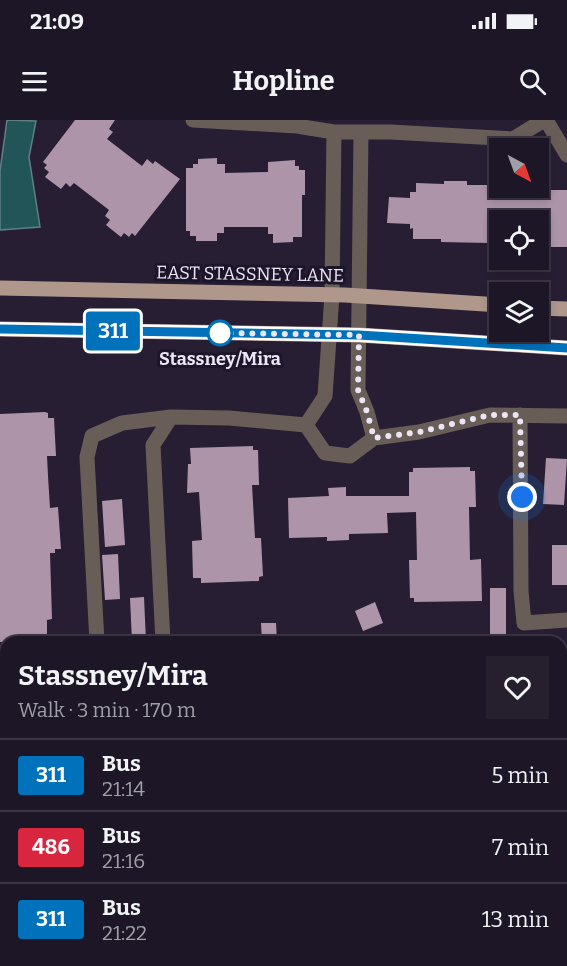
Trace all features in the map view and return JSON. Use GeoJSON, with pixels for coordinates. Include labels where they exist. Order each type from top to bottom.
{"type":"FeatureCollection","features":[{"type":"Feature","properties":{"kind":"main road","name":"EAST STASSNEY LANE"},"geometry":{"type":"LineString","coordinates":[[0,288],[332,295],[489,304]]}},
{"type":"Feature","properties":{"kind":"main road"},"geometry":{"type":"LineString","coordinates":[[549,308],[567,309]]}},
{"type":"Feature","properties":{"kind":"main road"},"geometry":{"type":"LineString","coordinates":[[0,329],[359,335],[567,348]]}},
{"type":"Feature","properties":{"kind":"street"},"geometry":{"type":"LineString","coordinates":[[193,120],[297,126],[334,132],[392,132],[513,139],[545,120],[567,155]]}},
{"type":"Feature","properties":{"kind":"street"},"geometry":{"type":"LineString","coordinates":[[306,425],[325,396],[332,295],[334,132]]}},
{"type":"Feature","properties":{"kind":"street"},"geometry":{"type":"LineString","coordinates":[[361,132],[358,390],[374,438]]}},
{"type":"Feature","properties":{"kind":"street"},"geometry":{"type":"LineString","coordinates":[[306,425],[325,453],[350,456],[374,438],[419,432],[490,415],[567,416]]}},
{"type":"Feature","properties":{"kind":"street"},"geometry":{"type":"LineString","coordinates":[[520,415],[521,591],[524,623],[567,620]]}},
{"type":"Feature","properties":{"kind":"street"},"geometry":{"type":"LineString","coordinates":[[97,636],[87,457],[92,436],[122,423],[171,417],[229,418],[306,425]]}},
{"type":"Feature","properties":{"kind":"street"},"geometry":{"type":"LineString","coordinates":[[163,636],[153,446],[171,417]]}},
{"type":"Feature","properties":{"kind":"shaded area"},"geometry":{"type":"Polygon","coordinates":[[[7,120],[36,121],[29,157],[40,227],[0,230],[0,171],[7,120]]]}},
{"type":"Feature","properties":{"kind":"building"},"geometry":{"type":"Polygon","coordinates":[[[75,120],[115,120],[109,129],[113,132],[107,139],[142,166],[147,159],[153,164],[155,161],[180,179],[135,236],[132,233],[129,237],[124,233],[121,237],[106,225],[110,220],[105,216],[109,210],[74,183],[70,187],[66,183],[61,189],[45,177],[49,172],[44,168],[47,165],[43,162],[75,120]]]}},
{"type":"Feature","properties":{"kind":"building"},"geometry":{"type":"Polygon","coordinates":[[[217,158],[217,164],[225,164],[225,173],[268,172],[268,162],[295,160],[295,166],[299,166],[299,170],[305,170],[305,195],[302,195],[302,237],[293,237],[293,242],[273,243],[273,234],[268,234],[268,227],[224,227],[224,233],[217,233],[217,241],[196,241],[196,236],[190,236],[190,231],[186,231],[186,168],[193,168],[193,164],[198,164],[198,159],[217,158]]]}},
{"type":"Feature","properties":{"kind":"building"},"geometry":{"type":"Polygon","coordinates":[[[444,181],[467,181],[467,185],[489,185],[489,198],[549,198],[549,190],[567,190],[567,247],[549,247],[549,210],[489,210],[489,243],[413,239],[413,228],[410,229],[410,224],[387,223],[389,197],[410,198],[410,192],[416,192],[416,183],[444,184],[444,181]]]}},
{"type":"Feature","properties":{"kind":"building"},"geometry":{"type":"Polygon","coordinates":[[[45,412],[48,413],[48,418],[54,418],[56,456],[47,456],[48,476],[50,508],[58,507],[61,549],[55,549],[55,553],[50,553],[52,619],[47,620],[47,636],[0,636],[0,414],[45,412]]]}},
{"type":"Feature","properties":{"kind":"building"},"geometry":{"type":"Polygon","coordinates":[[[253,446],[253,450],[258,450],[259,485],[252,485],[255,538],[261,538],[263,576],[259,577],[259,581],[201,583],[201,578],[193,578],[192,541],[202,540],[199,492],[187,493],[188,464],[191,464],[190,448],[253,446]]]}},
{"type":"Feature","properties":{"kind":"building"},"geometry":{"type":"Polygon","coordinates":[[[546,458],[567,459],[564,505],[543,504],[546,458]]]}},
{"type":"Feature","properties":{"kind":"building"},"geometry":{"type":"Polygon","coordinates":[[[470,467],[470,471],[475,471],[476,507],[469,507],[470,560],[481,559],[482,601],[414,602],[414,598],[410,598],[409,560],[417,560],[416,512],[387,513],[388,533],[349,534],[349,540],[327,541],[327,537],[289,538],[288,498],[329,496],[328,488],[346,487],[346,496],[409,496],[409,472],[413,472],[413,468],[470,467]]]}},
{"type":"Feature","properties":{"kind":"building"},"geometry":{"type":"Polygon","coordinates":[[[122,499],[125,545],[105,547],[102,501],[122,499]]]}},
{"type":"Feature","properties":{"kind":"building"},"geometry":{"type":"Polygon","coordinates":[[[552,545],[567,545],[567,585],[552,585],[552,545]]]}},
{"type":"Feature","properties":{"kind":"building"},"geometry":{"type":"Polygon","coordinates":[[[118,554],[120,599],[105,600],[102,555],[118,554]]]}},
{"type":"Feature","properties":{"kind":"building"},"geometry":{"type":"Polygon","coordinates":[[[490,588],[506,588],[506,634],[490,634],[490,588]]]}},
{"type":"Feature","properties":{"kind":"building"},"geometry":{"type":"Polygon","coordinates":[[[144,597],[146,636],[132,636],[130,598],[144,597]]]}},
{"type":"Feature","properties":{"kind":"building"},"geometry":{"type":"Polygon","coordinates":[[[375,602],[383,623],[363,631],[355,611],[375,602]]]}},
{"type":"Feature","properties":{"kind":"building"},"geometry":{"type":"Polygon","coordinates":[[[261,623],[276,623],[277,636],[262,636],[261,623]]]}},
{"type":"Feature","properties":{"kind":"bus line","name":"311"},"geometry":{"type":"LineString","coordinates":[[0,329],[359,335],[567,348]]}},
{"type":"Feature","properties":{"kind":"place","name":"Stassney/Mira"},"geometry":{"type":"Point","coordinates":[220,333]}},
{"type":"Feature","properties":{"kind":"route"},"geometry":{"type":"LineString","coordinates":[[220,333],[359,335],[358,390],[374,438],[419,432],[490,415],[520,415],[522,497]]}}]}
